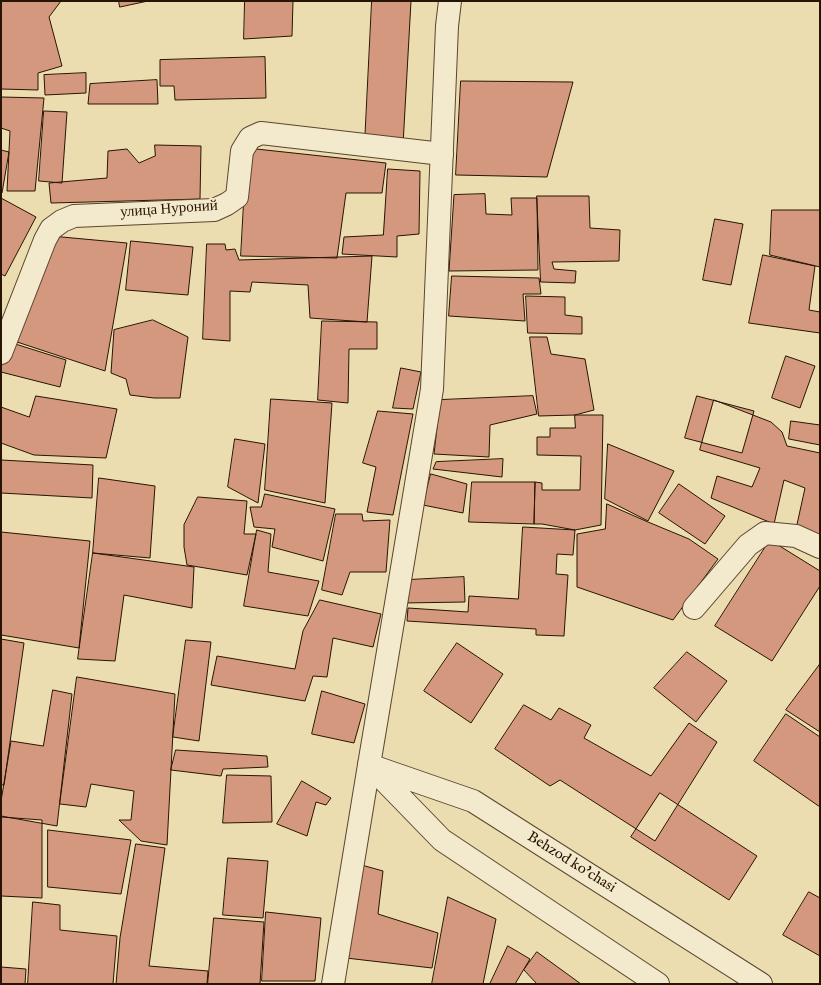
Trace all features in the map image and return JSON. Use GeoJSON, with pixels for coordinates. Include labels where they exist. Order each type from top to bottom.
{"type":"FeatureCollection","features":[{"type":"Feature","properties":{"kind":"street"},"geometry":{"type":"LineString","coordinates":[[333,984],[432,389],[447,26],[450,1]]}},
{"type":"Feature","properties":{"kind":"street","name":"улица Нуроний"},"geometry":{"type":"LineString","coordinates":[[1,353],[45,240],[51,230],[62,221],[74,216],[214,210],[237,197],[242,151],[250,138],[261,133],[442,154]]}},
{"type":"Feature","properties":{"kind":"street"},"geometry":{"type":"LineString","coordinates":[[694,608],[748,545],[765,533],[796,536],[820,547]]}},
{"type":"Feature","properties":{"kind":"street"},"geometry":{"type":"LineString","coordinates":[[369,765],[442,840],[658,984]]}},
{"type":"Feature","properties":{"kind":"street","name":"Behzod ko'chasi"},"geometry":{"type":"LineString","coordinates":[[369,765],[473,801],[761,984]]}},
{"type":"Feature","properties":{"kind":"building"},"geometry":{"type":"Polygon","coordinates":[[[1,1],[61,1],[49,17],[62,66],[38,73],[38,90],[1,89],[1,1]]]}},
{"type":"Feature","properties":{"kind":"building"},"geometry":{"type":"Polygon","coordinates":[[[119,1],[148,1],[120,7],[119,1]]]}},
{"type":"Feature","properties":{"kind":"building"},"geometry":{"type":"Polygon","coordinates":[[[245,1],[293,1],[292,36],[244,39],[245,1]]]}},
{"type":"Feature","properties":{"kind":"building"},"geometry":{"type":"Polygon","coordinates":[[[372,1],[411,1],[403,145],[365,143],[372,1]]]}},
{"type":"Feature","properties":{"kind":"building"},"geometry":{"type":"Polygon","coordinates":[[[265,57],[266,98],[175,100],[174,86],[160,86],[160,60],[265,57]]]}},
{"type":"Feature","properties":{"kind":"building"},"geometry":{"type":"Polygon","coordinates":[[[86,73],[86,93],[45,95],[44,75],[86,73]]]}},
{"type":"Feature","properties":{"kind":"building"},"geometry":{"type":"Polygon","coordinates":[[[157,80],[158,104],[88,104],[90,84],[157,80]]]}},
{"type":"Feature","properties":{"kind":"building"},"geometry":{"type":"Polygon","coordinates":[[[461,81],[573,82],[547,177],[456,175],[461,81]]]}},
{"type":"Feature","properties":{"kind":"building"},"geometry":{"type":"Polygon","coordinates":[[[1,97],[44,98],[35,191],[7,191],[10,131],[1,128],[1,97]]]}},
{"type":"Feature","properties":{"kind":"building"},"geometry":{"type":"Polygon","coordinates":[[[44,111],[67,112],[62,183],[39,181],[44,111]]]}},
{"type":"Feature","properties":{"kind":"building"},"geometry":{"type":"Polygon","coordinates":[[[155,145],[201,146],[200,199],[51,203],[49,183],[107,178],[108,151],[127,149],[139,163],[155,156],[155,145]]]}},
{"type":"Feature","properties":{"kind":"building"},"geometry":{"type":"Polygon","coordinates":[[[247,148],[386,163],[382,193],[346,193],[337,258],[241,256],[247,148]]]}},
{"type":"Feature","properties":{"kind":"building"},"geometry":{"type":"Polygon","coordinates":[[[1,150],[9,152],[2,193],[1,192],[1,150]]]}},
{"type":"Feature","properties":{"kind":"building"},"geometry":{"type":"Polygon","coordinates":[[[388,169],[420,171],[419,234],[397,236],[397,257],[342,254],[344,237],[383,235],[388,169]]]}},
{"type":"Feature","properties":{"kind":"building"},"geometry":{"type":"Polygon","coordinates":[[[485,194],[486,214],[512,215],[511,198],[537,198],[538,270],[449,271],[454,195],[485,194]]]}},
{"type":"Feature","properties":{"kind":"building"},"geometry":{"type":"Polygon","coordinates":[[[537,196],[589,196],[590,228],[620,230],[619,261],[552,262],[554,269],[576,271],[575,283],[541,282],[537,196]]]}},
{"type":"Feature","properties":{"kind":"building"},"geometry":{"type":"Polygon","coordinates":[[[1,198],[36,217],[5,276],[1,274],[1,198]]]}},
{"type":"Feature","properties":{"kind":"building"},"geometry":{"type":"Polygon","coordinates":[[[772,210],[820,210],[820,267],[770,255],[772,210]]]}},
{"type":"Feature","properties":{"kind":"building"},"geometry":{"type":"Polygon","coordinates":[[[715,219],[743,224],[731,285],[703,280],[715,219]]]}},
{"type":"Feature","properties":{"kind":"building"},"geometry":{"type":"Polygon","coordinates":[[[51,236],[127,243],[105,371],[11,340],[51,236]]]}},
{"type":"Feature","properties":{"kind":"building"},"geometry":{"type":"Polygon","coordinates":[[[131,241],[193,247],[188,295],[126,290],[131,241]]]}},
{"type":"Feature","properties":{"kind":"building"},"geometry":{"type":"Polygon","coordinates":[[[207,244],[225,244],[226,250],[235,249],[239,260],[372,256],[367,322],[310,318],[308,285],[252,282],[250,292],[230,291],[230,341],[203,339],[207,244]]]}},
{"type":"Feature","properties":{"kind":"building"},"geometry":{"type":"Polygon","coordinates":[[[763,255],[815,266],[809,310],[820,312],[820,333],[749,323],[763,255]]]}},
{"type":"Feature","properties":{"kind":"building"},"geometry":{"type":"Polygon","coordinates":[[[452,276],[539,278],[541,294],[523,294],[525,321],[449,316],[452,276]]]}},
{"type":"Feature","properties":{"kind":"building"},"geometry":{"type":"Polygon","coordinates":[[[526,296],[565,297],[565,315],[582,317],[582,334],[528,333],[526,296]]]}},
{"type":"Feature","properties":{"kind":"building"},"geometry":{"type":"Polygon","coordinates":[[[153,320],[188,337],[180,398],[154,398],[130,395],[126,379],[111,373],[114,330],[153,320]]]}},
{"type":"Feature","properties":{"kind":"building"},"geometry":{"type":"Polygon","coordinates":[[[322,321],[377,322],[377,349],[349,349],[348,403],[318,400],[322,321]]]}},
{"type":"Feature","properties":{"kind":"building"},"geometry":{"type":"Polygon","coordinates":[[[530,337],[547,337],[551,354],[585,359],[594,410],[575,415],[539,416],[530,337]]]}},
{"type":"Feature","properties":{"kind":"building"},"geometry":{"type":"Polygon","coordinates":[[[9,342],[66,360],[60,387],[1,372],[9,342]]]}},
{"type":"Feature","properties":{"kind":"building"},"geometry":{"type":"Polygon","coordinates":[[[786,356],[815,366],[800,408],[772,398],[786,356]]]}},
{"type":"Feature","properties":{"kind":"building"},"geometry":{"type":"Polygon","coordinates":[[[401,368],[421,372],[413,409],[393,408],[401,368]]]}},
{"type":"Feature","properties":{"kind":"building"},"geometry":{"type":"Polygon","coordinates":[[[36,396],[117,409],[106,458],[34,455],[1,443],[1,407],[29,417],[36,396]]]}},
{"type":"Feature","properties":{"kind":"building"},"geometry":{"type":"Polygon","coordinates":[[[533,396],[537,414],[490,425],[489,457],[434,454],[440,400],[533,396]]]}},
{"type":"Feature","properties":{"kind":"building"},"geometry":{"type":"Polygon","coordinates":[[[697,396],[754,411],[742,453],[685,438],[697,396]]]}},
{"type":"Feature","properties":{"kind":"building"},"geometry":{"type":"Polygon","coordinates":[[[271,399],[332,403],[325,503],[265,490],[271,399]]]}},
{"type":"Feature","properties":{"kind":"building"},"geometry":{"type":"Polygon","coordinates":[[[714,400],[771,422],[782,432],[787,446],[820,453],[820,538],[796,529],[805,488],[784,480],[774,524],[711,498],[717,476],[752,487],[760,468],[700,450],[714,400]]]}},
{"type":"Feature","properties":{"kind":"building"},"geometry":{"type":"Polygon","coordinates":[[[378,411],[413,414],[393,515],[367,512],[376,467],[363,463],[378,411]]]}},
{"type":"Feature","properties":{"kind":"building"},"geometry":{"type":"Polygon","coordinates":[[[575,415],[603,415],[601,525],[575,530],[534,524],[535,482],[542,483],[542,490],[580,490],[581,456],[537,455],[537,437],[550,437],[550,428],[575,428],[575,415]]]}},
{"type":"Feature","properties":{"kind":"building"},"geometry":{"type":"Polygon","coordinates":[[[791,421],[820,425],[820,445],[789,439],[791,421]]]}},
{"type":"Feature","properties":{"kind":"building"},"geometry":{"type":"Polygon","coordinates":[[[235,439],[265,444],[258,503],[228,487],[235,439]]]}},
{"type":"Feature","properties":{"kind":"building"},"geometry":{"type":"Polygon","coordinates":[[[608,444],[674,471],[648,521],[605,499],[608,444]]]}},
{"type":"Feature","properties":{"kind":"building"},"geometry":{"type":"Polygon","coordinates":[[[503,459],[502,477],[433,469],[436,462],[503,459]]]}},
{"type":"Feature","properties":{"kind":"building"},"geometry":{"type":"Polygon","coordinates":[[[1,460],[93,465],[92,498],[1,493],[1,460]]]}},
{"type":"Feature","properties":{"kind":"building"},"geometry":{"type":"Polygon","coordinates":[[[431,474],[467,484],[463,513],[423,505],[431,474]]]}},
{"type":"Feature","properties":{"kind":"building"},"geometry":{"type":"Polygon","coordinates":[[[99,478],[155,486],[150,558],[93,553],[99,478]]]}},
{"type":"Feature","properties":{"kind":"building"},"geometry":{"type":"Polygon","coordinates":[[[472,482],[535,482],[534,524],[469,522],[472,482]]]}},
{"type":"Feature","properties":{"kind":"building"},"geometry":{"type":"Polygon","coordinates":[[[679,484],[725,516],[705,544],[659,513],[679,484]]]}},
{"type":"Feature","properties":{"kind":"building"},"geometry":{"type":"Polygon","coordinates":[[[265,494],[335,509],[323,561],[272,547],[275,529],[254,527],[250,507],[261,507],[265,494]]]}},
{"type":"Feature","properties":{"kind":"building"},"geometry":{"type":"Polygon","coordinates":[[[198,497],[247,501],[244,534],[256,534],[247,575],[187,565],[184,547],[184,525],[198,497]]]}},
{"type":"Feature","properties":{"kind":"building"},"geometry":{"type":"Polygon","coordinates":[[[607,504],[689,539],[718,559],[673,620],[577,587],[577,534],[605,529],[607,504]]]}},
{"type":"Feature","properties":{"kind":"building"},"geometry":{"type":"Polygon","coordinates":[[[336,514],[362,514],[363,521],[390,520],[386,572],[350,572],[342,595],[322,590],[336,514]]]}},
{"type":"Feature","properties":{"kind":"building"},"geometry":{"type":"Polygon","coordinates":[[[523,527],[575,530],[573,555],[557,554],[556,574],[568,575],[564,636],[536,635],[536,629],[407,621],[408,608],[468,612],[469,596],[518,599],[523,527]]]}},
{"type":"Feature","properties":{"kind":"building"},"geometry":{"type":"Polygon","coordinates":[[[257,530],[271,534],[268,572],[319,581],[308,616],[244,606],[257,530]]]}},
{"type":"Feature","properties":{"kind":"building"},"geometry":{"type":"Polygon","coordinates":[[[1,532],[90,541],[79,648],[1,635],[1,532]]]}},
{"type":"Feature","properties":{"kind":"building"},"geometry":{"type":"Polygon","coordinates":[[[770,540],[820,571],[820,586],[772,661],[715,626],[770,540]]]}},
{"type":"Feature","properties":{"kind":"building"},"geometry":{"type":"Polygon","coordinates":[[[93,553],[194,567],[192,608],[124,595],[115,661],[78,659],[93,553]]]}},
{"type":"Feature","properties":{"kind":"building"},"geometry":{"type":"Polygon","coordinates":[[[464,577],[465,602],[403,603],[408,580],[464,577]]]}},
{"type":"Feature","properties":{"kind":"building"},"geometry":{"type":"Polygon","coordinates":[[[320,600],[381,614],[373,647],[333,638],[327,677],[313,676],[305,701],[211,685],[217,656],[295,669],[303,631],[320,600]]]}},
{"type":"Feature","properties":{"kind":"building"},"geometry":{"type":"Polygon","coordinates":[[[1,639],[24,643],[4,785],[1,785],[1,639]]]}},
{"type":"Feature","properties":{"kind":"building"},"geometry":{"type":"Polygon","coordinates":[[[186,640],[211,642],[199,741],[173,737],[186,640]]]}},
{"type":"Feature","properties":{"kind":"building"},"geometry":{"type":"Polygon","coordinates":[[[457,643],[503,674],[471,723],[424,691],[457,643]]]}},
{"type":"Feature","properties":{"kind":"building"},"geometry":{"type":"Polygon","coordinates":[[[687,652],[727,681],[696,722],[654,688],[687,652]]]}},
{"type":"Feature","properties":{"kind":"building"},"geometry":{"type":"Polygon","coordinates":[[[820,664],[820,732],[786,710],[820,664]]]}},
{"type":"Feature","properties":{"kind":"building"},"geometry":{"type":"Polygon","coordinates":[[[77,677],[175,694],[167,845],[141,841],[119,820],[131,820],[134,791],[91,784],[86,807],[60,804],[77,677]]]}},
{"type":"Feature","properties":{"kind":"building"},"geometry":{"type":"Polygon","coordinates":[[[53,690],[72,694],[57,826],[1,816],[1,801],[11,741],[43,746],[53,690]]]}},
{"type":"Feature","properties":{"kind":"building"},"geometry":{"type":"Polygon","coordinates":[[[322,691],[365,704],[354,743],[312,734],[322,691]]]}},
{"type":"Feature","properties":{"kind":"building"},"geometry":{"type":"Polygon","coordinates":[[[524,705],[551,720],[559,708],[591,725],[584,738],[651,776],[689,723],[717,742],[655,841],[560,780],[550,786],[495,749],[524,705]]]}},
{"type":"Feature","properties":{"kind":"building"},"geometry":{"type":"Polygon","coordinates":[[[786,714],[820,737],[820,807],[754,761],[786,714]]]}},
{"type":"Feature","properties":{"kind":"building"},"geometry":{"type":"Polygon","coordinates":[[[176,750],[267,756],[268,767],[223,769],[221,776],[171,770],[176,750]]]}},
{"type":"Feature","properties":{"kind":"building"},"geometry":{"type":"Polygon","coordinates":[[[227,775],[271,776],[272,822],[223,823],[227,775]]]}},
{"type":"Feature","properties":{"kind":"building"},"geometry":{"type":"Polygon","coordinates":[[[302,781],[331,798],[326,805],[316,802],[307,836],[277,824],[302,781]]]}},
{"type":"Feature","properties":{"kind":"building"},"geometry":{"type":"Polygon","coordinates":[[[660,793],[757,856],[729,900],[631,837],[660,793]]]}},
{"type":"Feature","properties":{"kind":"building"},"geometry":{"type":"Polygon","coordinates":[[[1,817],[42,820],[42,898],[1,896],[1,817]]]}},
{"type":"Feature","properties":{"kind":"building"},"geometry":{"type":"Polygon","coordinates":[[[48,830],[131,840],[121,894],[48,887],[48,830]]]}},
{"type":"Feature","properties":{"kind":"building"},"geometry":{"type":"Polygon","coordinates":[[[136,844],[165,848],[149,966],[208,971],[207,984],[116,984],[120,938],[136,844]]]}},
{"type":"Feature","properties":{"kind":"building"},"geometry":{"type":"Polygon","coordinates":[[[228,858],[268,861],[263,918],[223,915],[228,858]]]}},
{"type":"Feature","properties":{"kind":"building"},"geometry":{"type":"Polygon","coordinates":[[[358,864],[383,871],[378,914],[438,933],[432,968],[346,958],[358,864]]]}},
{"type":"Feature","properties":{"kind":"building"},"geometry":{"type":"Polygon","coordinates":[[[809,892],[820,898],[820,956],[783,935],[809,892]]]}},
{"type":"Feature","properties":{"kind":"building"},"geometry":{"type":"Polygon","coordinates":[[[448,897],[496,919],[483,984],[432,984],[448,897]]]}},
{"type":"Feature","properties":{"kind":"building"},"geometry":{"type":"Polygon","coordinates":[[[33,902],[60,905],[60,930],[117,936],[113,984],[28,984],[33,902]]]}},
{"type":"Feature","properties":{"kind":"building"},"geometry":{"type":"Polygon","coordinates":[[[266,912],[321,918],[315,981],[262,981],[266,912]]]}},
{"type":"Feature","properties":{"kind":"building"},"geometry":{"type":"Polygon","coordinates":[[[214,918],[264,922],[260,984],[208,984],[214,918]]]}},
{"type":"Feature","properties":{"kind":"building"},"geometry":{"type":"Polygon","coordinates":[[[508,946],[530,959],[515,984],[490,984],[508,946]]]}},
{"type":"Feature","properties":{"kind":"building"},"geometry":{"type":"Polygon","coordinates":[[[537,952],[581,984],[537,984],[524,970],[537,952]]]}},
{"type":"Feature","properties":{"kind":"building"},"geometry":{"type":"Polygon","coordinates":[[[1,967],[26,969],[25,984],[1,984],[1,967]]]}}]}
